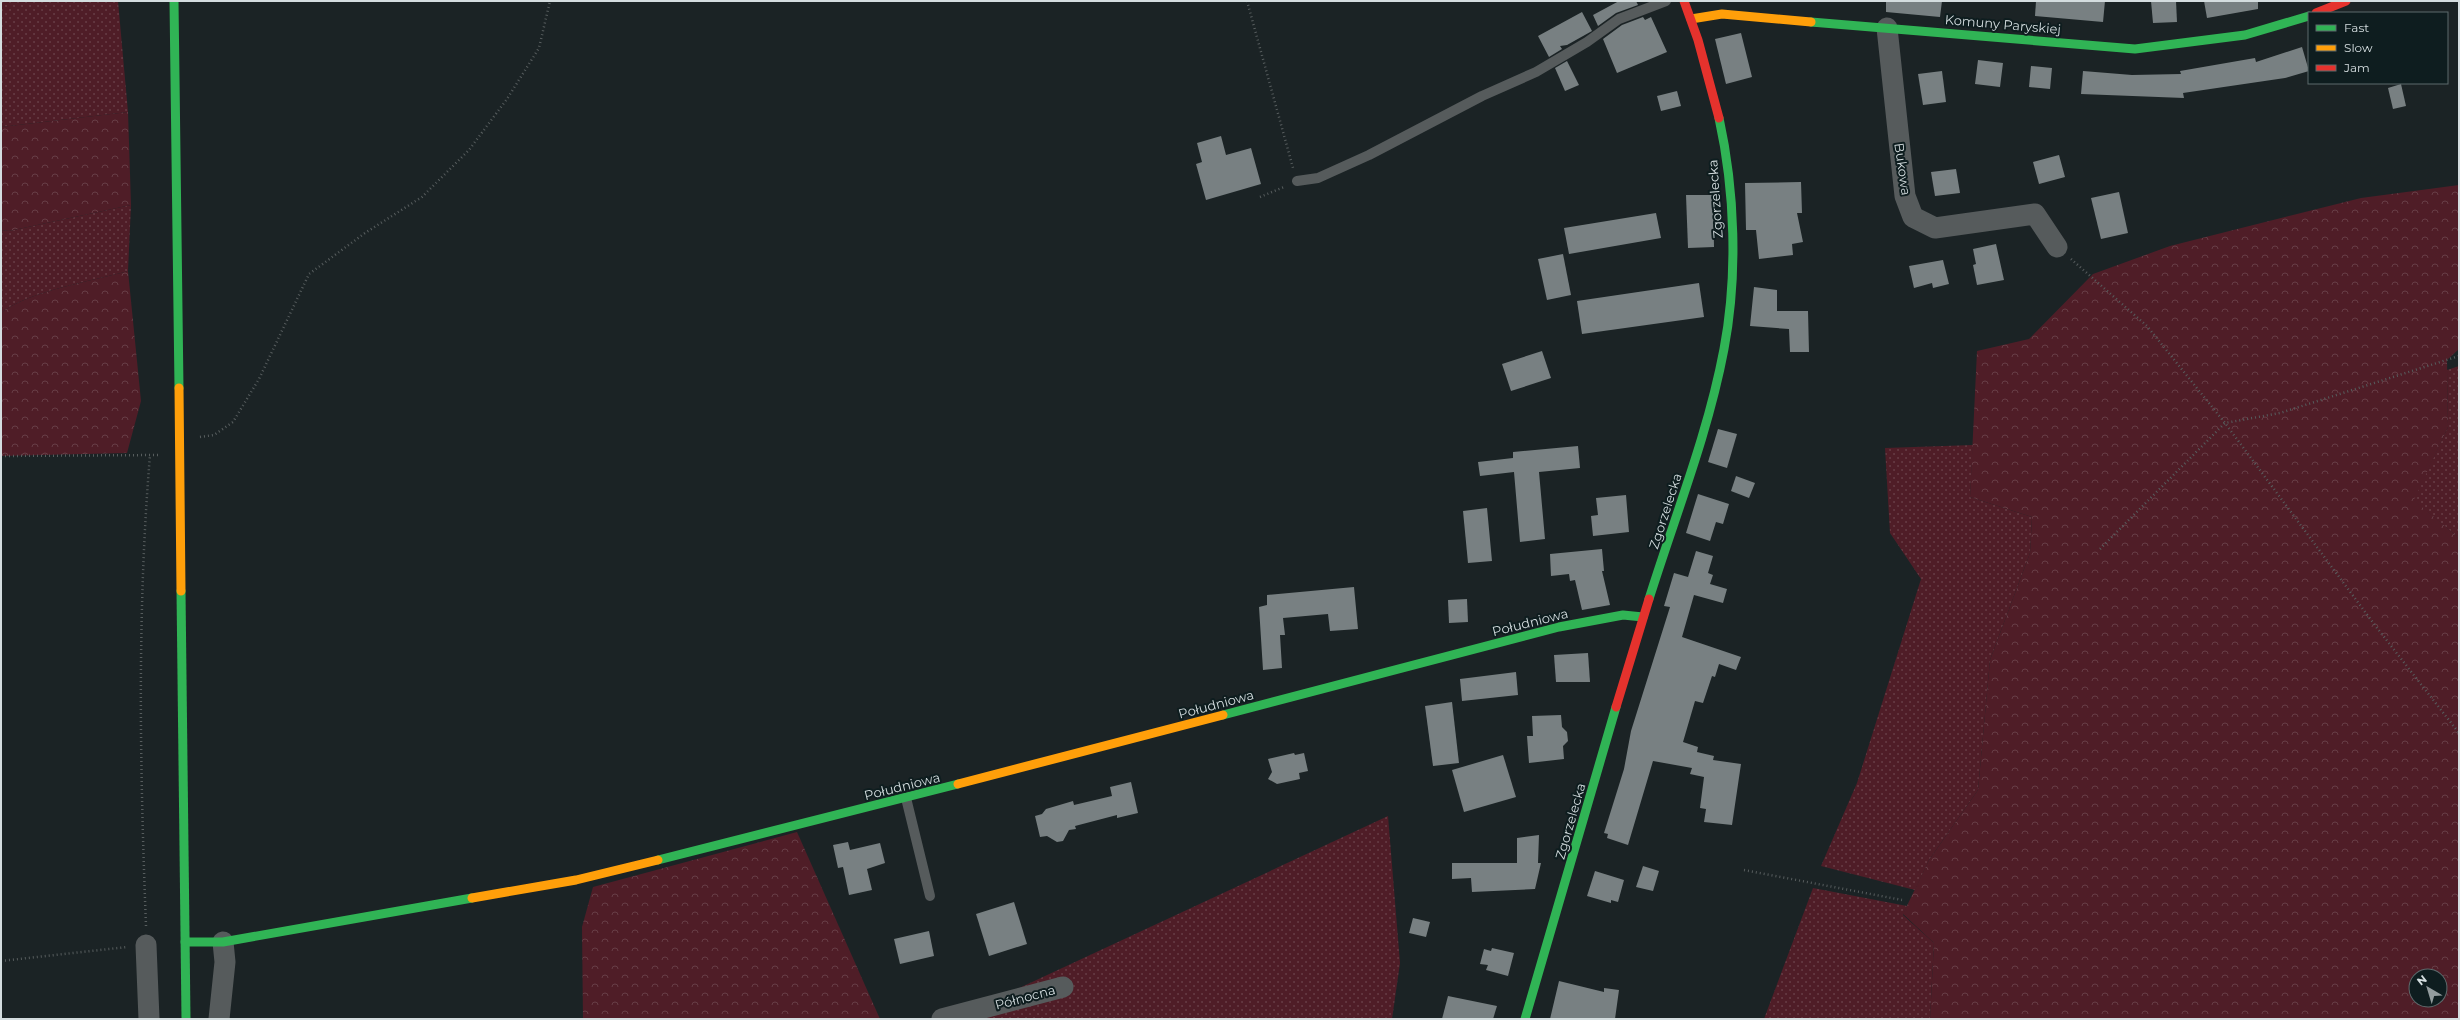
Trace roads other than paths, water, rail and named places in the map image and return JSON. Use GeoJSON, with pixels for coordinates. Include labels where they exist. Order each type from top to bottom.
{"type":"FeatureCollection","features":[{"type":"Feature","properties":{"kind":"street"},"geometry":{"type":"LineString","coordinates":[[174,1],[186,1019]]}},
{"type":"Feature","properties":{"kind":"street","name":"Zgorzelecka"},"geometry":{"type":"LineString","coordinates":[[1525,1019],[1643,617],[1687,486],[1714,387],[1727,330],[1732,255],[1730,186],[1721,123],[1691,19],[1684,1]]}},
{"type":"Feature","properties":{"kind":"street"},"geometry":{"type":"LineString","coordinates":[[2318,12],[2346,1]]}},
{"type":"Feature","properties":{"kind":"street","name":"Komuny Paryskiej"},"geometry":{"type":"LineString","coordinates":[[1691,19],[1722,14],[2136,49],[2201,43],[2254,33],[2308,16]]}},
{"type":"Feature","properties":{"kind":"street","name":"Bukowa"},"geometry":{"type":"LineString","coordinates":[[1887,28],[1905,196],[1913,217],[1935,228],[2035,214],[2057,247]]}},
{"type":"Feature","properties":{"kind":"street","name":"Południowa"},"geometry":{"type":"LineString","coordinates":[[185,942],[223,942],[576,880],[906,798],[1559,627],[1623,615],[1643,617]]}},
{"type":"Feature","properties":{"kind":"street"},"geometry":{"type":"LineString","coordinates":[[219,1019],[225,962],[223,942]]}},
{"type":"Feature","properties":{"kind":"street"},"geometry":{"type":"LineString","coordinates":[[146,945],[149,1019]]}},
{"type":"Feature","properties":{"kind":"street","name":"Północna"},"geometry":{"type":"LineString","coordinates":[[942,1019],[1063,987]]}},
{"type":"Feature","properties":{"kind":"lane"},"geometry":{"type":"LineString","coordinates":[[1297,181],[1318,178],[1369,155],[1482,96],[1536,72],[1587,42],[1620,19],[1666,1]]}},
{"type":"Feature","properties":{"kind":"lane"},"geometry":{"type":"LineString","coordinates":[[906,798],[930,896]]}}]}
